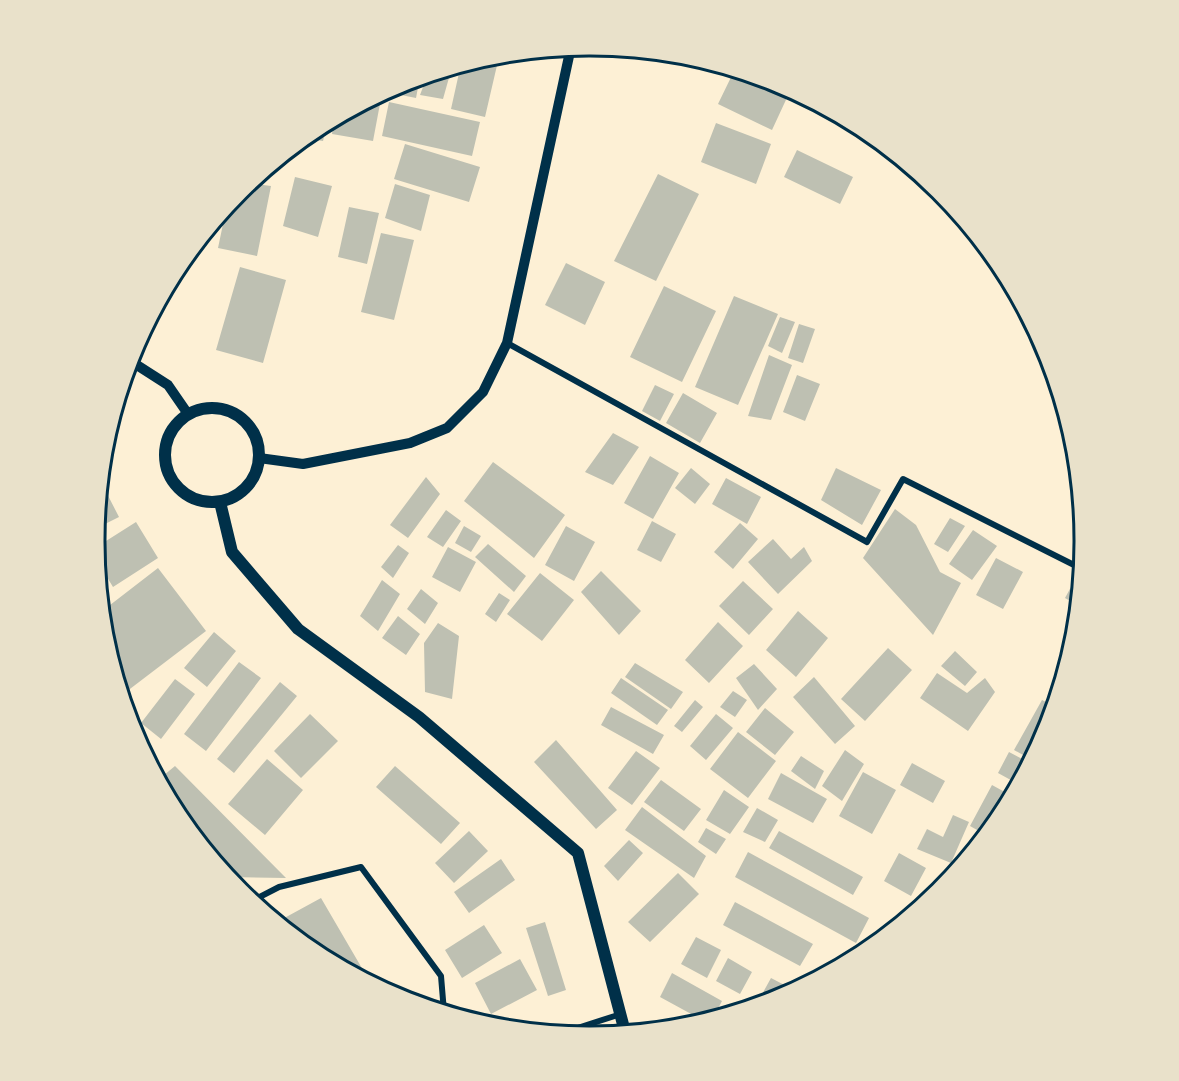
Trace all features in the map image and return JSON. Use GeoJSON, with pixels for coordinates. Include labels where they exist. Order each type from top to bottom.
{"type":"FeatureCollection","features":[{"type":"Feature","properties":{"kind":"main road"},"geometry":{"type":"LineString","coordinates":[[216,408],[230,411],[243,419],[252,430],[258,443],[259,458],[255,473],[247,486],[234,496],[220,501],[204,502],[188,496],[176,486],[167,472],[164,455],[168,439],[176,425],[188,414],[216,408]]}},
{"type":"Feature","properties":{"kind":"main road"},"geometry":{"type":"LineString","coordinates":[[220,501],[232,552],[298,628],[419,717],[578,853],[623,1024]]}},
{"type":"Feature","properties":{"kind":"street"},"geometry":{"type":"LineString","coordinates":[[259,458],[303,464],[410,443],[447,428],[483,392],[507,343],[569,57]]}},
{"type":"Feature","properties":{"kind":"street"},"geometry":{"type":"LineString","coordinates":[[507,343],[867,542],[903,479],[1073,565]]}},
{"type":"Feature","properties":{"kind":"street"},"geometry":{"type":"LineString","coordinates":[[137,365],[168,385],[188,414]]}},
{"type":"Feature","properties":{"kind":"street"},"geometry":{"type":"LineString","coordinates":[[261,896],[279,887],[361,867],[441,976],[443,1003]]}},
{"type":"Feature","properties":{"kind":"street"},"geometry":{"type":"LineString","coordinates":[[585,1026],[621,1014]]}},
{"type":"Feature","properties":{"kind":"building"},"geometry":{"type":"Polygon","coordinates":[[[497,65],[485,117],[451,109],[459,74],[497,65]]]}},
{"type":"Feature","properties":{"kind":"building"},"geometry":{"type":"Polygon","coordinates":[[[449,76],[443,99],[420,95],[424,85],[449,76]]]}},
{"type":"Feature","properties":{"kind":"building"},"geometry":{"type":"Polygon","coordinates":[[[731,77],[787,98],[772,130],[718,104],[731,77]]]}},
{"type":"Feature","properties":{"kind":"building"},"geometry":{"type":"Polygon","coordinates":[[[418,87],[416,98],[399,95],[418,87]]]}},
{"type":"Feature","properties":{"kind":"building"},"geometry":{"type":"Polygon","coordinates":[[[389,102],[480,122],[472,156],[382,136],[389,102]]]}},
{"type":"Feature","properties":{"kind":"building"},"geometry":{"type":"Polygon","coordinates":[[[380,104],[373,141],[332,134],[333,129],[380,104]]]}},
{"type":"Feature","properties":{"kind":"building"},"geometry":{"type":"Polygon","coordinates":[[[716,123],[771,144],[756,184],[701,162],[716,123]]]}},
{"type":"Feature","properties":{"kind":"building"},"geometry":{"type":"Polygon","coordinates":[[[325,134],[323,141],[316,140],[325,134]]]}},
{"type":"Feature","properties":{"kind":"building"},"geometry":{"type":"Polygon","coordinates":[[[405,144],[480,167],[469,202],[394,179],[405,144]]]}},
{"type":"Feature","properties":{"kind":"building"},"geometry":{"type":"Polygon","coordinates":[[[797,150],[853,177],[840,204],[784,177],[797,150]]]}},
{"type":"Feature","properties":{"kind":"building"},"geometry":{"type":"Polygon","coordinates":[[[658,174],[699,194],[656,281],[614,261],[658,174]]]}},
{"type":"Feature","properties":{"kind":"building"},"geometry":{"type":"Polygon","coordinates":[[[295,177],[332,186],[318,237],[283,226],[295,177]]]}},
{"type":"Feature","properties":{"kind":"building"},"geometry":{"type":"Polygon","coordinates":[[[395,184],[430,195],[421,231],[385,218],[395,184]]]}},
{"type":"Feature","properties":{"kind":"building"},"geometry":{"type":"Polygon","coordinates":[[[261,185],[271,186],[257,256],[218,248],[225,221],[261,185]]]}},
{"type":"Feature","properties":{"kind":"building"},"geometry":{"type":"Polygon","coordinates":[[[349,207],[379,213],[367,264],[338,257],[349,207]]]}},
{"type":"Feature","properties":{"kind":"building"},"geometry":{"type":"Polygon","coordinates":[[[381,233],[414,240],[394,320],[361,312],[381,233]]]}},
{"type":"Feature","properties":{"kind":"building"},"geometry":{"type":"Polygon","coordinates":[[[566,263],[605,282],[585,325],[545,305],[566,263]]]}},
{"type":"Feature","properties":{"kind":"building"},"geometry":{"type":"Polygon","coordinates":[[[240,267],[286,280],[263,363],[216,350],[240,267]]]}},
{"type":"Feature","properties":{"kind":"building"},"geometry":{"type":"Polygon","coordinates":[[[664,286],[716,311],[682,382],[630,357],[664,286]]]}},
{"type":"Feature","properties":{"kind":"building"},"geometry":{"type":"Polygon","coordinates":[[[734,296],[778,314],[738,405],[695,387],[734,296]]]}},
{"type":"Feature","properties":{"kind":"building"},"geometry":{"type":"Polygon","coordinates":[[[780,317],[795,322],[782,353],[768,346],[780,317]]]}},
{"type":"Feature","properties":{"kind":"building"},"geometry":{"type":"Polygon","coordinates":[[[799,324],[815,329],[803,363],[788,358],[799,324]]]}},
{"type":"Feature","properties":{"kind":"building"},"geometry":{"type":"Polygon","coordinates":[[[769,355],[792,365],[771,420],[748,416],[769,355]]]}},
{"type":"Feature","properties":{"kind":"building"},"geometry":{"type":"Polygon","coordinates":[[[797,375],[820,384],[805,421],[783,412],[797,375]]]}},
{"type":"Feature","properties":{"kind":"building"},"geometry":{"type":"Polygon","coordinates":[[[655,385],[674,394],[660,421],[642,411],[655,385]]]}},
{"type":"Feature","properties":{"kind":"building"},"geometry":{"type":"Polygon","coordinates":[[[683,393],[717,413],[700,443],[666,423],[683,393]]]}},
{"type":"Feature","properties":{"kind":"building"},"geometry":{"type":"Polygon","coordinates":[[[613,433],[639,447],[613,485],[585,472],[613,433]]]}},
{"type":"Feature","properties":{"kind":"building"},"geometry":{"type":"Polygon","coordinates":[[[650,456],[679,473],[653,519],[624,503],[650,456]]]}},
{"type":"Feature","properties":{"kind":"building"},"geometry":{"type":"Polygon","coordinates":[[[493,462],[565,515],[534,558],[464,501],[493,462]]]}},
{"type":"Feature","properties":{"kind":"building"},"geometry":{"type":"Polygon","coordinates":[[[691,468],[710,484],[695,504],[675,488],[691,468]]]}},
{"type":"Feature","properties":{"kind":"building"},"geometry":{"type":"Polygon","coordinates":[[[836,468],[881,490],[862,525],[821,500],[836,468]]]}},
{"type":"Feature","properties":{"kind":"building"},"geometry":{"type":"Polygon","coordinates":[[[426,477],[440,494],[408,538],[390,525],[426,477]]]}},
{"type":"Feature","properties":{"kind":"building"},"geometry":{"type":"Polygon","coordinates":[[[726,478],[761,497],[747,524],[712,504],[726,478]]]}},
{"type":"Feature","properties":{"kind":"building"},"geometry":{"type":"Polygon","coordinates":[[[107,494],[119,517],[105,524],[107,494]]]}},
{"type":"Feature","properties":{"kind":"building"},"geometry":{"type":"Polygon","coordinates":[[[895,509],[916,525],[940,572],[961,583],[933,635],[863,558],[895,509]]]}},
{"type":"Feature","properties":{"kind":"building"},"geometry":{"type":"Polygon","coordinates":[[[446,510],[461,521],[443,547],[427,537],[446,510]]]}},
{"type":"Feature","properties":{"kind":"building"},"geometry":{"type":"Polygon","coordinates":[[[950,518],[965,526],[948,552],[934,544],[950,518]]]}},
{"type":"Feature","properties":{"kind":"building"},"geometry":{"type":"Polygon","coordinates":[[[652,521],[676,534],[661,562],[637,550],[652,521]]]}},
{"type":"Feature","properties":{"kind":"building"},"geometry":{"type":"Polygon","coordinates":[[[136,522],[158,558],[113,587],[106,576],[104,542],[136,522]]]}},
{"type":"Feature","properties":{"kind":"building"},"geometry":{"type":"Polygon","coordinates":[[[740,523],[758,539],[733,569],[714,552],[740,523]]]}},
{"type":"Feature","properties":{"kind":"building"},"geometry":{"type":"Polygon","coordinates":[[[464,526],[481,536],[471,552],[455,543],[464,526]]]}},
{"type":"Feature","properties":{"kind":"building"},"geometry":{"type":"Polygon","coordinates":[[[566,526],[595,542],[574,581],[545,565],[566,526]]]}},
{"type":"Feature","properties":{"kind":"building"},"geometry":{"type":"Polygon","coordinates":[[[973,530],[997,546],[972,580],[949,564],[973,530]]]}},
{"type":"Feature","properties":{"kind":"building"},"geometry":{"type":"Polygon","coordinates":[[[773,539],[791,559],[804,547],[812,561],[778,594],[748,562],[773,539]]]}},
{"type":"Feature","properties":{"kind":"building"},"geometry":{"type":"Polygon","coordinates":[[[488,544],[526,576],[514,592],[475,557],[488,544]]]}},
{"type":"Feature","properties":{"kind":"building"},"geometry":{"type":"Polygon","coordinates":[[[398,545],[409,553],[393,578],[381,567],[398,545]]]}},
{"type":"Feature","properties":{"kind":"building"},"geometry":{"type":"Polygon","coordinates":[[[448,547],[476,562],[460,592],[432,577],[448,547]]]}},
{"type":"Feature","properties":{"kind":"building"},"geometry":{"type":"Polygon","coordinates":[[[996,558],[1023,572],[1003,609],[976,595],[996,558]]]}},
{"type":"Feature","properties":{"kind":"building"},"geometry":{"type":"Polygon","coordinates":[[[158,568],[206,631],[128,690],[114,635],[109,606],[158,568]]]}},
{"type":"Feature","properties":{"kind":"building"},"geometry":{"type":"Polygon","coordinates":[[[601,571],[641,611],[619,635],[581,592],[601,571]]]}},
{"type":"Feature","properties":{"kind":"building"},"geometry":{"type":"Polygon","coordinates":[[[540,573],[574,600],[542,641],[507,614],[540,573]]]}},
{"type":"Feature","properties":{"kind":"building"},"geometry":{"type":"Polygon","coordinates":[[[382,580],[400,594],[378,631],[360,616],[382,580]]]}},
{"type":"Feature","properties":{"kind":"building"},"geometry":{"type":"Polygon","coordinates":[[[743,581],[773,609],[749,635],[719,606],[743,581]]]}},
{"type":"Feature","properties":{"kind":"building"},"geometry":{"type":"Polygon","coordinates":[[[1072,586],[1070,601],[1065,598],[1072,586]]]}},
{"type":"Feature","properties":{"kind":"building"},"geometry":{"type":"Polygon","coordinates":[[[421,589],[438,603],[425,624],[407,609],[421,589]]]}},
{"type":"Feature","properties":{"kind":"building"},"geometry":{"type":"Polygon","coordinates":[[[499,593],[510,600],[496,622],[485,614],[499,593]]]}},
{"type":"Feature","properties":{"kind":"building"},"geometry":{"type":"Polygon","coordinates":[[[798,611],[828,638],[796,677],[766,650],[798,611]]]}},
{"type":"Feature","properties":{"kind":"building"},"geometry":{"type":"Polygon","coordinates":[[[398,616],[420,634],[406,655],[382,638],[398,616]]]}},
{"type":"Feature","properties":{"kind":"building"},"geometry":{"type":"Polygon","coordinates":[[[718,622],[743,646],[709,683],[685,660],[718,622]]]}},
{"type":"Feature","properties":{"kind":"building"},"geometry":{"type":"Polygon","coordinates":[[[438,623],[459,636],[452,699],[425,692],[424,643],[438,623]]]}},
{"type":"Feature","properties":{"kind":"building"},"geometry":{"type":"Polygon","coordinates":[[[214,632],[236,651],[207,687],[184,668],[214,632]]]}},
{"type":"Feature","properties":{"kind":"building"},"geometry":{"type":"Polygon","coordinates":[[[888,648],[912,670],[865,721],[841,699],[888,648]]]}},
{"type":"Feature","properties":{"kind":"building"},"geometry":{"type":"Polygon","coordinates":[[[955,651],[977,672],[965,686],[941,666],[955,651]]]}},
{"type":"Feature","properties":{"kind":"building"},"geometry":{"type":"Polygon","coordinates":[[[239,662],[261,678],[206,751],[184,734],[239,662]]]}},
{"type":"Feature","properties":{"kind":"building"},"geometry":{"type":"Polygon","coordinates":[[[635,663],[683,692],[671,709],[625,677],[635,663]]]}},
{"type":"Feature","properties":{"kind":"building"},"geometry":{"type":"Polygon","coordinates":[[[754,664],[777,689],[758,710],[736,678],[754,664]]]}},
{"type":"Feature","properties":{"kind":"building"},"geometry":{"type":"Polygon","coordinates":[[[937,673],[967,693],[985,678],[995,692],[968,731],[920,698],[937,673]]]}},
{"type":"Feature","properties":{"kind":"building"},"geometry":{"type":"Polygon","coordinates":[[[814,677],[855,726],[835,744],[793,697],[814,677]]]}},
{"type":"Feature","properties":{"kind":"building"},"geometry":{"type":"Polygon","coordinates":[[[621,678],[668,710],[657,725],[611,693],[621,678]]]}},
{"type":"Feature","properties":{"kind":"building"},"geometry":{"type":"Polygon","coordinates":[[[175,679],[195,694],[161,739],[141,723],[175,679]]]}},
{"type":"Feature","properties":{"kind":"building"},"geometry":{"type":"Polygon","coordinates":[[[280,682],[297,696],[234,773],[217,759],[280,682]]]}},
{"type":"Feature","properties":{"kind":"building"},"geometry":{"type":"Polygon","coordinates":[[[733,691],[747,700],[735,717],[720,707],[733,691]]]}},
{"type":"Feature","properties":{"kind":"building"},"geometry":{"type":"Polygon","coordinates":[[[695,700],[703,707],[682,732],[674,726],[695,700]]]}},
{"type":"Feature","properties":{"kind":"building"},"geometry":{"type":"Polygon","coordinates":[[[1042,700],[1047,702],[1024,755],[1014,750],[1042,700]]]}},
{"type":"Feature","properties":{"kind":"building"},"geometry":{"type":"Polygon","coordinates":[[[611,707],[664,735],[653,754],[601,725],[611,707]]]}},
{"type":"Feature","properties":{"kind":"building"},"geometry":{"type":"Polygon","coordinates":[[[765,708],[794,732],[775,755],[746,732],[765,708]]]}},
{"type":"Feature","properties":{"kind":"building"},"geometry":{"type":"Polygon","coordinates":[[[310,714],[338,741],[301,778],[274,751],[310,714]]]}},
{"type":"Feature","properties":{"kind":"building"},"geometry":{"type":"Polygon","coordinates":[[[716,714],[733,728],[706,760],[690,746],[716,714]]]}},
{"type":"Feature","properties":{"kind":"building"},"geometry":{"type":"Polygon","coordinates":[[[738,732],[776,761],[748,798],[710,769],[738,732]]]}},
{"type":"Feature","properties":{"kind":"building"},"geometry":{"type":"Polygon","coordinates":[[[556,740],[617,810],[596,829],[534,762],[556,740]]]}},
{"type":"Feature","properties":{"kind":"building"},"geometry":{"type":"Polygon","coordinates":[[[845,750],[864,764],[842,801],[822,786],[845,750]]]}},
{"type":"Feature","properties":{"kind":"building"},"geometry":{"type":"Polygon","coordinates":[[[636,751],[660,768],[632,805],[608,788],[636,751]]]}},
{"type":"Feature","properties":{"kind":"building"},"geometry":{"type":"Polygon","coordinates":[[[1009,752],[1022,759],[1011,780],[998,773],[1009,752]]]}},
{"type":"Feature","properties":{"kind":"building"},"geometry":{"type":"Polygon","coordinates":[[[801,756],[824,771],[815,789],[791,771],[801,756]]]}},
{"type":"Feature","properties":{"kind":"building"},"geometry":{"type":"Polygon","coordinates":[[[267,759],[303,790],[265,835],[228,804],[267,759]]]}},
{"type":"Feature","properties":{"kind":"building"},"geometry":{"type":"Polygon","coordinates":[[[912,763],[945,781],[933,803],[900,785],[912,763]]]}},
{"type":"Feature","properties":{"kind":"building"},"geometry":{"type":"Polygon","coordinates":[[[175,766],[286,878],[241,877],[205,836],[165,774],[175,766]]]}},
{"type":"Feature","properties":{"kind":"building"},"geometry":{"type":"Polygon","coordinates":[[[395,766],[460,823],[441,844],[376,787],[395,766]]]}},
{"type":"Feature","properties":{"kind":"building"},"geometry":{"type":"Polygon","coordinates":[[[863,772],[896,790],[872,834],[839,816],[863,772]]]}},
{"type":"Feature","properties":{"kind":"building"},"geometry":{"type":"Polygon","coordinates":[[[781,773],[827,799],[813,823],[768,799],[781,773]]]}},
{"type":"Feature","properties":{"kind":"building"},"geometry":{"type":"Polygon","coordinates":[[[661,780],[701,809],[684,831],[644,802],[661,780]]]}},
{"type":"Feature","properties":{"kind":"building"},"geometry":{"type":"Polygon","coordinates":[[[992,785],[1004,792],[978,831],[970,826],[992,785]]]}},
{"type":"Feature","properties":{"kind":"building"},"geometry":{"type":"Polygon","coordinates":[[[724,790],[749,807],[730,834],[706,820],[724,790]]]}},
{"type":"Feature","properties":{"kind":"building"},"geometry":{"type":"Polygon","coordinates":[[[642,807],[706,856],[694,878],[625,830],[642,807]]]}},
{"type":"Feature","properties":{"kind":"building"},"geometry":{"type":"Polygon","coordinates":[[[757,808],[778,820],[765,842],[743,832],[757,808]]]}},
{"type":"Feature","properties":{"kind":"building"},"geometry":{"type":"Polygon","coordinates":[[[953,815],[969,822],[951,863],[917,849],[927,829],[943,837],[953,815]]]}},
{"type":"Feature","properties":{"kind":"building"},"geometry":{"type":"Polygon","coordinates":[[[706,828],[726,839],[716,854],[698,842],[706,828]]]}},
{"type":"Feature","properties":{"kind":"building"},"geometry":{"type":"Polygon","coordinates":[[[469,831],[488,851],[454,883],[435,863],[469,831]]]}},
{"type":"Feature","properties":{"kind":"building"},"geometry":{"type":"Polygon","coordinates":[[[779,831],[863,877],[853,895],[769,848],[779,831]]]}},
{"type":"Feature","properties":{"kind":"building"},"geometry":{"type":"Polygon","coordinates":[[[629,840],[643,853],[618,881],[604,866],[629,840]]]}},
{"type":"Feature","properties":{"kind":"building"},"geometry":{"type":"Polygon","coordinates":[[[748,852],[869,918],[856,943],[735,877],[748,852]]]}},
{"type":"Feature","properties":{"kind":"building"},"geometry":{"type":"Polygon","coordinates":[[[899,853],[926,868],[911,896],[884,881],[899,853]]]}},
{"type":"Feature","properties":{"kind":"building"},"geometry":{"type":"Polygon","coordinates":[[[501,859],[515,880],[469,913],[454,892],[501,859]]]}},
{"type":"Feature","properties":{"kind":"building"},"geometry":{"type":"Polygon","coordinates":[[[678,873],[699,894],[650,942],[628,922],[678,873]]]}},
{"type":"Feature","properties":{"kind":"building"},"geometry":{"type":"Polygon","coordinates":[[[321,898],[362,969],[320,944],[285,918],[321,898]]]}},
{"type":"Feature","properties":{"kind":"building"},"geometry":{"type":"Polygon","coordinates":[[[735,902],[813,944],[800,966],[723,925],[735,902]]]}},
{"type":"Feature","properties":{"kind":"building"},"geometry":{"type":"Polygon","coordinates":[[[545,922],[566,990],[548,996],[526,928],[545,922]]]}},
{"type":"Feature","properties":{"kind":"building"},"geometry":{"type":"Polygon","coordinates":[[[484,925],[502,953],[462,978],[445,950],[484,925]]]}},
{"type":"Feature","properties":{"kind":"building"},"geometry":{"type":"Polygon","coordinates":[[[696,937],[721,950],[707,978],[681,964],[696,937]]]}},
{"type":"Feature","properties":{"kind":"building"},"geometry":{"type":"Polygon","coordinates":[[[728,958],[752,972],[740,994],[716,981],[728,958]]]}},
{"type":"Feature","properties":{"kind":"building"},"geometry":{"type":"Polygon","coordinates":[[[520,959],[537,990],[491,1014],[475,983],[520,959]]]}},
{"type":"Feature","properties":{"kind":"building"},"geometry":{"type":"Polygon","coordinates":[[[672,973],[722,1001],[718,1008],[692,1014],[660,997],[672,973]]]}},
{"type":"Feature","properties":{"kind":"building"},"geometry":{"type":"Polygon","coordinates":[[[771,978],[784,985],[775,989],[762,994],[771,978]]]}}]}
